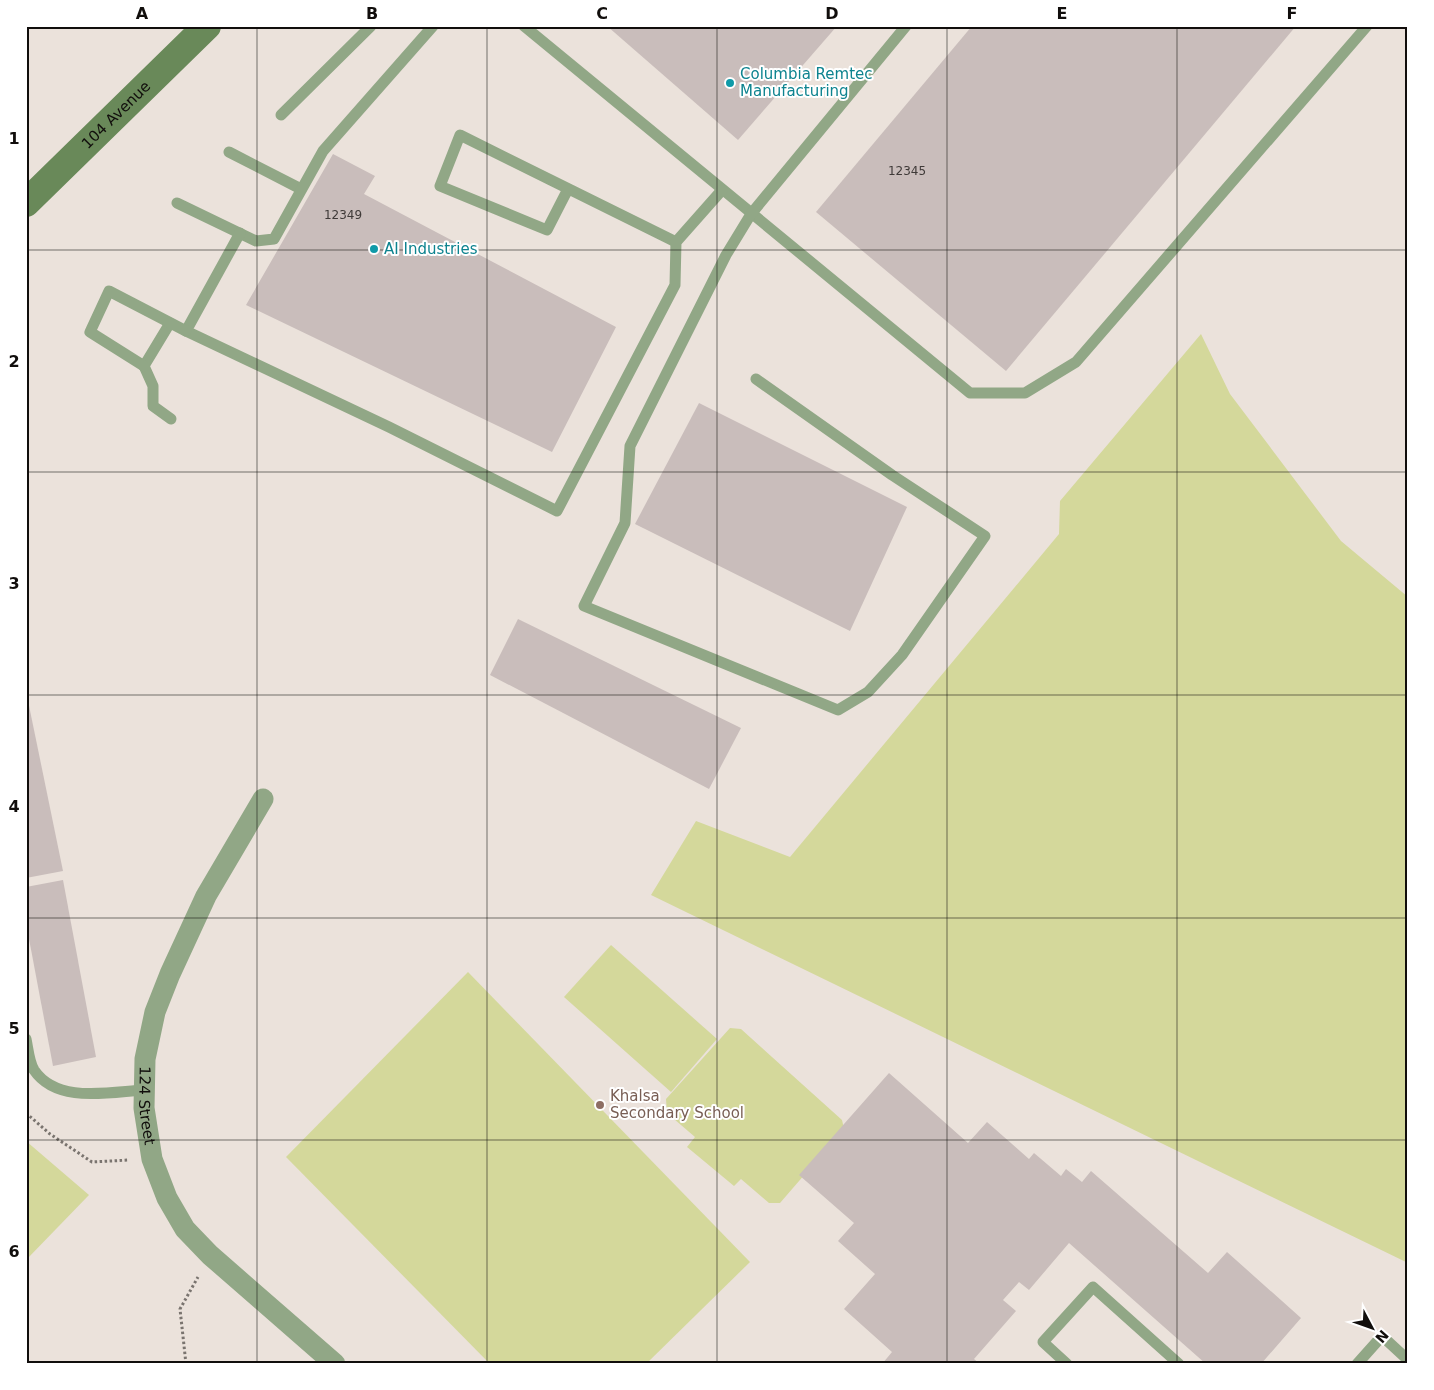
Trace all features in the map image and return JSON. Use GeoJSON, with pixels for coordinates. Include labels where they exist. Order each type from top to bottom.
{"type":"FeatureCollection","features":[{"type":"Feature","properties":{"kind":"main road","name":"104 Avenue"},"geometry":{"type":"LineString","coordinates":[[26,202],[207,26]]}},
{"type":"Feature","properties":{"kind":"street","name":"124 Street"},"geometry":{"type":"LineString","coordinates":[[263,799],[206,896],[170,974],[155,1012],[145,1059],[144,1108],[152,1159],[167,1198],[185,1229],[210,1255],[335,1364]]}},
{"type":"Feature","properties":{"kind":"lane"},"geometry":{"type":"LineString","coordinates":[[281,115],[371,26]]}},
{"type":"Feature","properties":{"kind":"lane"},"geometry":{"type":"LineString","coordinates":[[524,26],[970,392],[1025,393],[1076,362],[1367,26]]}},
{"type":"Feature","properties":{"kind":"lane"},"geometry":{"type":"LineString","coordinates":[[756,379],[892,475],[986,536],[902,655],[868,692],[838,710],[584,606],[625,523],[630,446],[726,255],[751,214],[906,26]]}},
{"type":"Feature","properties":{"kind":"lane"},"geometry":{"type":"LineString","coordinates":[[177,203],[256,241],[274,240],[323,151],[428,28]]}},
{"type":"Feature","properties":{"kind":"lane"},"geometry":{"type":"LineString","coordinates":[[568,188],[547,230],[440,186],[460,135],[568,188],[676,242]]}},
{"type":"Feature","properties":{"kind":"lane"},"geometry":{"type":"LineString","coordinates":[[229,152],[301,189]]}},
{"type":"Feature","properties":{"kind":"lane"},"geometry":{"type":"LineString","coordinates":[[171,419],[152,406],[152,386],[144,366],[90,332],[109,291],[186,331],[389,427],[557,511],[675,285],[676,242],[722,190]]}},
{"type":"Feature","properties":{"kind":"lane"},"geometry":{"type":"LineString","coordinates":[[186,331],[240,233]]}},
{"type":"Feature","properties":{"kind":"lane"},"geometry":{"type":"LineString","coordinates":[[144,366],[170,323]]}},
{"type":"Feature","properties":{"kind":"lane"},"geometry":{"type":"LineString","coordinates":[[26,1039],[33,1069],[50,1086],[71,1092],[144,1090]]}},
{"type":"Feature","properties":{"kind":"lane"},"geometry":{"type":"LineString","coordinates":[[1067,1364],[1043,1342],[1093,1287],[1179,1364]]}},
{"type":"Feature","properties":{"kind":"lane"},"geometry":{"type":"LineString","coordinates":[[1357,1364],[1382,1336],[1408,1360]]}},
{"type":"Feature","properties":{"kind":"path"},"geometry":{"type":"LineString","coordinates":[[26,1113],[50,1134],[92,1162],[118,1160]]}},
{"type":"Feature","properties":{"kind":"path"},"geometry":{"type":"LineString","coordinates":[[186,1364],[180,1309],[210,1255]]}},
{"type":"Feature","properties":{"kind":"green space"},"geometry":{"type":"Polygon","coordinates":[[[1201,334],[1230,394],[1341,541],[1408,597],[1408,1263],[651,895],[696,821],[790,857],[1059,534],[1060,501],[1201,334]]]}},
{"type":"Feature","properties":{"kind":"green space"},"geometry":{"type":"Polygon","coordinates":[[[611,945],[717,1039],[671,1092],[564,997],[611,945]]]}},
{"type":"Feature","properties":{"kind":"green space"},"geometry":{"type":"Polygon","coordinates":[[[468,972],[750,1262],[646,1364],[490,1364],[286,1157],[468,972]]]}},
{"type":"Feature","properties":{"kind":"green space"},"geometry":{"type":"Polygon","coordinates":[[[730,1028],[741,1029],[842,1120],[844,1129],[780,1203],[769,1203],[741,1179],[734,1186],[687,1147],[695,1137],[667,1113],[666,1099],[730,1028]]]}},
{"type":"Feature","properties":{"kind":"green space"},"geometry":{"type":"Polygon","coordinates":[[[26,1141],[89,1195],[26,1260],[26,1141]]]}},
{"type":"Feature","properties":{"kind":"building","name":"Columbia Remtec Manufacturing"},"geometry":{"type":"Polygon","coordinates":[[[607,26],[837,26],[738,140],[607,26]]]}},
{"type":"Feature","properties":{"kind":"building"},"geometry":{"type":"Polygon","coordinates":[[[972,26],[1296,26],[1006,371],[816,212],[972,26]]]}},
{"type":"Feature","properties":{"kind":"building","name":"AI Industries"},"geometry":{"type":"Polygon","coordinates":[[[333,154],[375,176],[364,194],[616,327],[552,452],[246,305],[333,154]]]}},
{"type":"Feature","properties":{"kind":"building"},"geometry":{"type":"Polygon","coordinates":[[[699,403],[907,507],[850,631],[635,524],[699,403]]]}},
{"type":"Feature","properties":{"kind":"building"},"geometry":{"type":"Polygon","coordinates":[[[518,619],[741,728],[709,789],[490,675],[518,619]]]}},
{"type":"Feature","properties":{"kind":"building"},"geometry":{"type":"Polygon","coordinates":[[[26,691],[63,871],[26,878],[26,691]]]}},
{"type":"Feature","properties":{"kind":"building"},"geometry":{"type":"Polygon","coordinates":[[[63,880],[96,1057],[53,1066],[26,923],[26,887],[63,880]]]}},
{"type":"Feature","properties":{"kind":"building"},"geometry":{"type":"Polygon","coordinates":[[[889,1073],[968,1143],[987,1122],[1029,1159],[1034,1153],[1061,1176],[1066,1169],[1082,1182],[1091,1171],[1208,1273],[1227,1252],[1301,1318],[1261,1364],[1206,1364],[1069,1243],[1029,1290],[1019,1282],[1003,1300],[1016,1311],[974,1359],[980,1364],[882,1364],[892,1352],[844,1309],[875,1274],[838,1241],[854,1223],[799,1175],[889,1073]]]}},
{"type":"Feature","properties":{"kind":"place","name":"Columbia Remtec Manufacturing"},"geometry":{"type":"Point","coordinates":[730,83]}},
{"type":"Feature","properties":{"kind":"place","name":"AI Industries"},"geometry":{"type":"Point","coordinates":[374,249]}},
{"type":"Feature","properties":{"kind":"place","name":"Khalsa Secondary School"},"geometry":{"type":"Point","coordinates":[600,1105]}}]}
